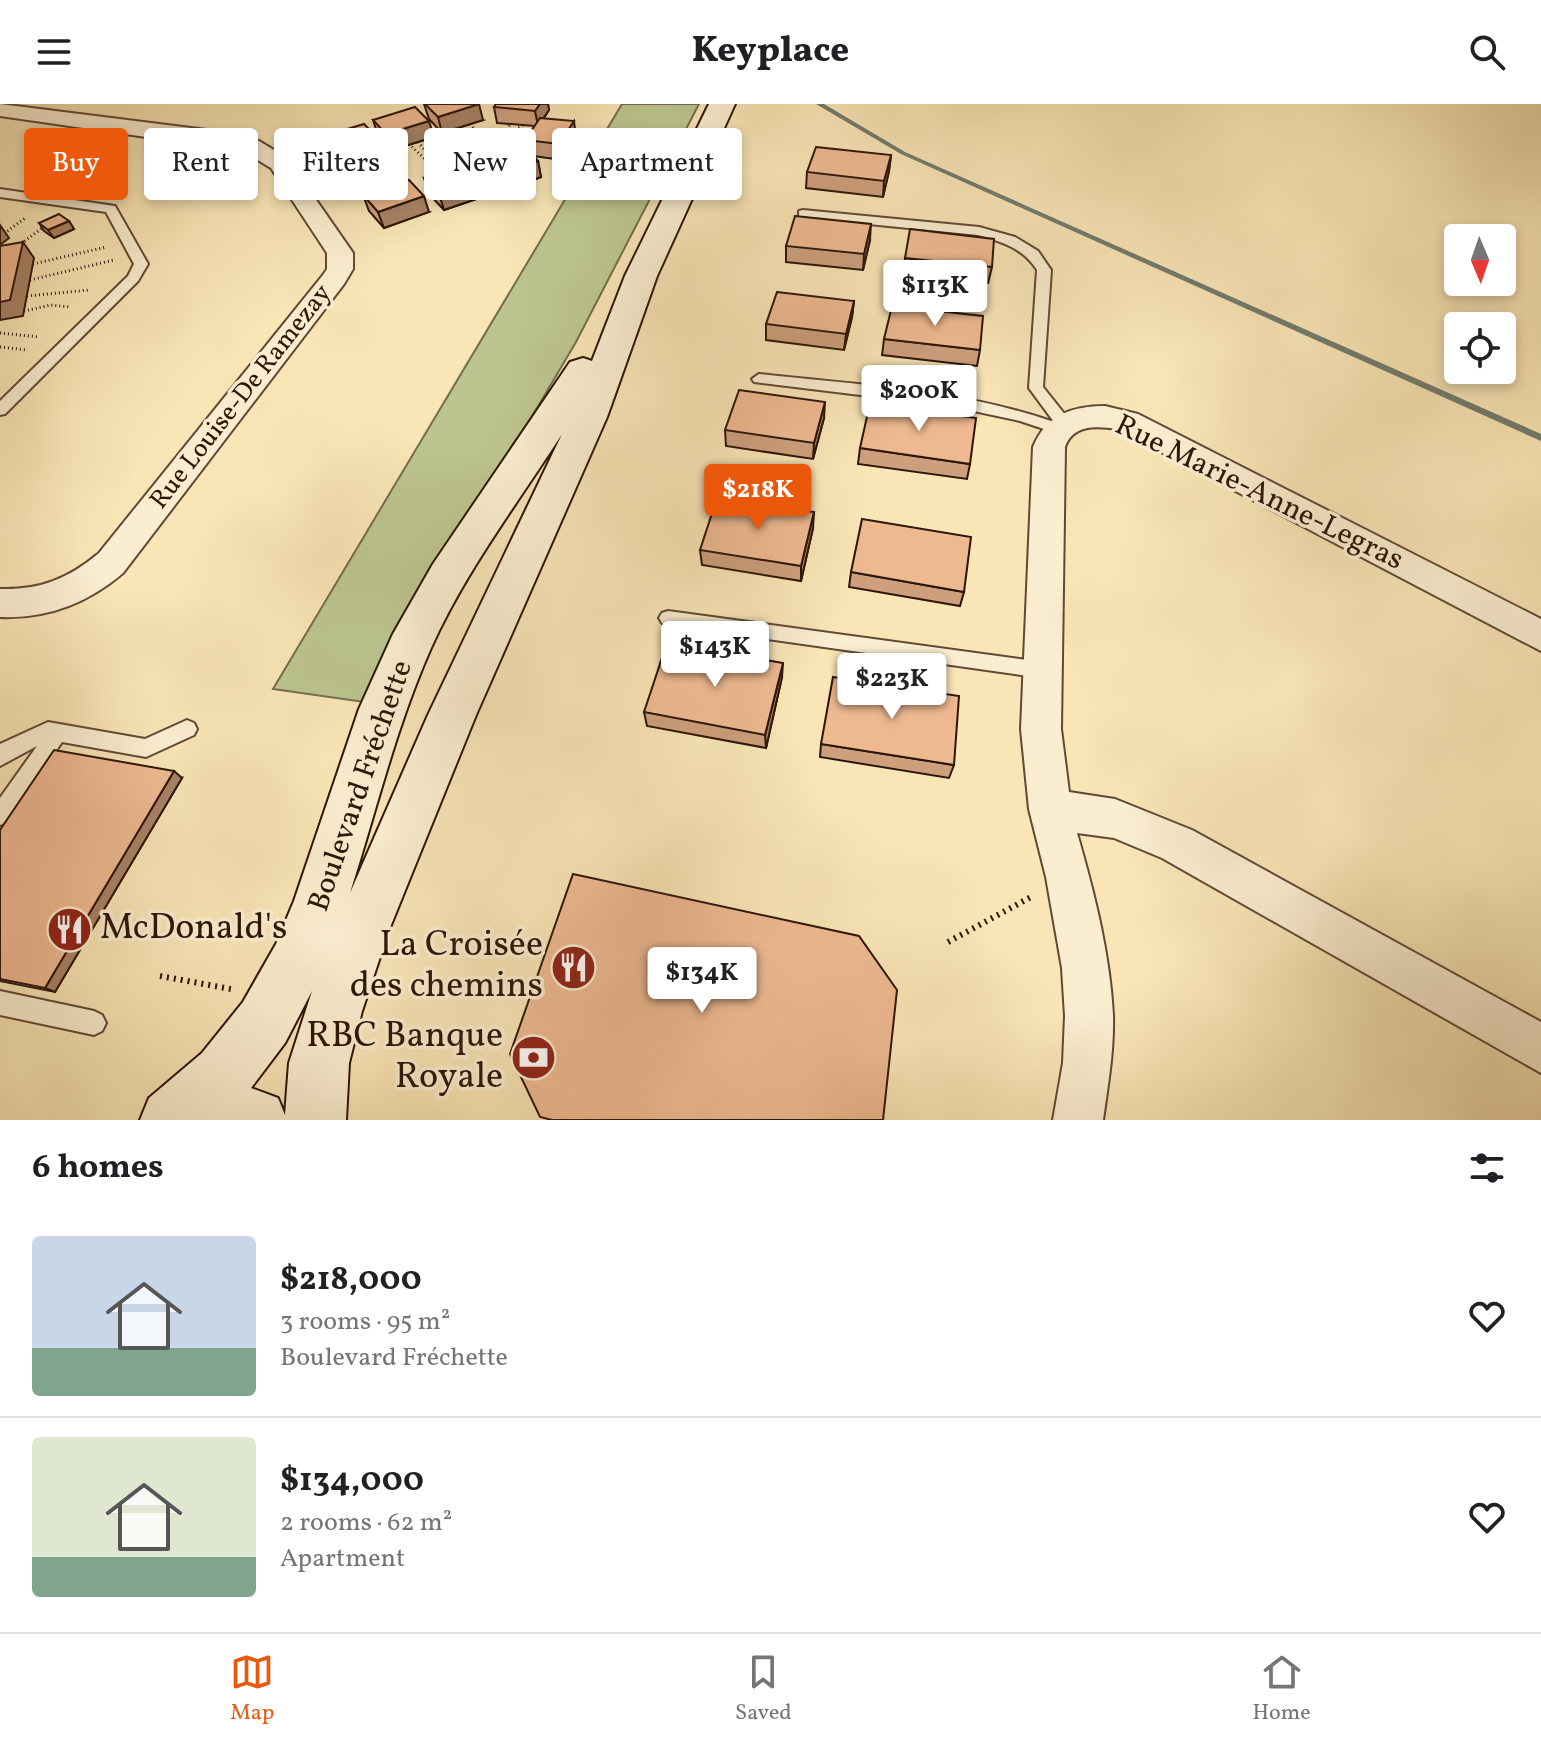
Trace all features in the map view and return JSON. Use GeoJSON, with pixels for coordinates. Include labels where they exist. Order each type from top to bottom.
{"type":"FeatureCollection","features":[{"type":"Feature","properties":{"kind":"main road","name":"Boulevard Fréchette"},"geometry":{"type":"LineString","coordinates":[[315,1120],[319,1063],[333,1011],[362,930],[435,754],[588,417],[641,276],[722,104]]}},
{"type":"Feature","properties":{"kind":"main road","name":"Boulevard Fréchette"},"geometry":{"type":"LineString","coordinates":[[171,1120],[219,1082],[265,1022],[293,970],[323,898],[374,732],[424,618],[470,539],[558,411],[641,276]]}},
{"type":"Feature","properties":{"kind":"main road"},"geometry":{"type":"LineString","coordinates":[[190,1120],[239,1115],[256,1120]]}},
{"type":"Feature","properties":{"kind":"street","name":"Rue Louise-De Ramezay"},"geometry":{"type":"LineString","coordinates":[[0,109],[223,139],[262,151],[279,163],[340,253],[341,260],[335,278],[111,563],[81,587],[61,596],[39,602],[0,603]]}},
{"type":"Feature","properties":{"kind":"street","name":"Rue Marie-Anne-Legras"},"geometry":{"type":"LineString","coordinates":[[1062,427],[1094,417],[1127,421],[1541,636]]}},
{"type":"Feature","properties":{"kind":"street"},"geometry":{"type":"LineString","coordinates":[[1062,427],[1049,447],[1042,670],[1043,765],[1085,968],[1089,1016],[1087,1063],[1078,1120]]}},
{"type":"Feature","properties":{"kind":"street"},"geometry":{"type":"LineString","coordinates":[[1050,809],[1115,819],[1170,840],[1541,1049]]}},
{"type":"Feature","properties":{"kind":"lane"},"geometry":{"type":"LineString","coordinates":[[0,193],[111,209],[141,267],[0,410]]}},
{"type":"Feature","properties":{"kind":"lane"},"geometry":{"type":"LineString","coordinates":[[803,214],[979,231],[1010,240],[1033,254],[1044,270],[1036,388],[1062,427]]}},
{"type":"Feature","properties":{"kind":"lane"},"geometry":{"type":"LineString","coordinates":[[759,379],[975,405],[1062,427]]}},
{"type":"Feature","properties":{"kind":"lane"},"geometry":{"type":"LineString","coordinates":[[668,618],[1042,670]]}},
{"type":"Feature","properties":{"kind":"lane"},"geometry":{"type":"LineString","coordinates":[[0,757],[5,751],[48,731],[146,748],[187,729]]}},
{"type":"Feature","properties":{"kind":"lane"},"geometry":{"type":"LineString","coordinates":[[0,815],[58,732]]}},
{"type":"Feature","properties":{"kind":"lane"},"geometry":{"type":"LineString","coordinates":[[0,1003],[94,1023]]}},
{"type":"Feature","properties":{"kind":"path"},"geometry":{"type":"LineString","coordinates":[[470,124],[474,128]]}},
{"type":"Feature","properties":{"kind":"path"},"geometry":{"type":"LineString","coordinates":[[508,128],[510,124]]}},
{"type":"Feature","properties":{"kind":"path"},"geometry":{"type":"LineString","coordinates":[[518,128],[523,125]]}},
{"type":"Feature","properties":{"kind":"path"},"geometry":{"type":"LineString","coordinates":[[418,142],[424,148]]}},
{"type":"Feature","properties":{"kind":"path"},"geometry":{"type":"LineString","coordinates":[[409,144],[424,158]]}},
{"type":"Feature","properties":{"kind":"path"},"geometry":{"type":"LineString","coordinates":[[15,248],[74,203]]}},
{"type":"Feature","properties":{"kind":"path"},"geometry":{"type":"LineString","coordinates":[[33,264],[92,252],[129,239]]}},
{"type":"Feature","properties":{"kind":"path"},"geometry":{"type":"LineString","coordinates":[[30,280],[136,253]]}},
{"type":"Feature","properties":{"kind":"path"},"geometry":{"type":"LineString","coordinates":[[27,296],[78,289],[118,293]]}},
{"type":"Feature","properties":{"kind":"path"},"geometry":{"type":"LineString","coordinates":[[24,311],[51,305],[100,311]]}},
{"type":"Feature","properties":{"kind":"path"},"geometry":{"type":"LineString","coordinates":[[0,333],[70,341]]}},
{"type":"Feature","properties":{"kind":"path"},"geometry":{"type":"LineString","coordinates":[[948,942],[1068,877]]}},
{"type":"Feature","properties":{"kind":"path"},"geometry":{"type":"LineString","coordinates":[[160,976],[244,991]]}},
{"type":"Feature","properties":{"kind":"green space"},"geometry":{"type":"Polygon","coordinates":[[[622,104],[699,104],[687,128],[608,128],[622,104]]]}},
{"type":"Feature","properties":{"kind":"green space"},"geometry":{"type":"Polygon","coordinates":[[[565,200],[649,200],[576,342],[524,430],[431,566],[394,631],[364,702],[273,689],[565,200]]]}},
{"type":"Feature","properties":{"kind":"building"},"geometry":{"type":"Polygon","coordinates":[[[425,104],[479,104],[438,117],[425,104]]]}},
{"type":"Feature","properties":{"kind":"building"},"geometry":{"type":"Polygon","coordinates":[[[496,104],[540,104],[535,111],[494,107],[496,104]]]}},
{"type":"Feature","properties":{"kind":"building"},"geometry":{"type":"Polygon","coordinates":[[[415,107],[429,121],[406,128],[380,128],[373,120],[415,107]]]}},
{"type":"Feature","properties":{"kind":"building"},"geometry":{"type":"Polygon","coordinates":[[[540,118],[574,121],[569,128],[552,128],[552,143],[536,141],[536,128],[533,128],[540,118]]]}},
{"type":"Feature","properties":{"kind":"building"},"geometry":{"type":"Polygon","coordinates":[[[816,147],[891,155],[884,181],[807,172],[816,147]]]}},
{"type":"Feature","properties":{"kind":"building"},"geometry":{"type":"Polygon","coordinates":[[[408,180],[424,196],[378,212],[367,200],[408,200],[408,180]]]}},
{"type":"Feature","properties":{"kind":"building"},"geometry":{"type":"Polygon","coordinates":[[[59,214],[69,221],[48,230],[39,223],[59,214]]]}},
{"type":"Feature","properties":{"kind":"building"},"geometry":{"type":"Polygon","coordinates":[[[795,216],[871,224],[864,254],[786,246],[795,216]]]}},
{"type":"Feature","properties":{"kind":"building"},"geometry":{"type":"Polygon","coordinates":[[[910,229],[994,239],[992,267],[905,258],[910,229]]]}},
{"type":"Feature","properties":{"kind":"building"},"geometry":{"type":"Polygon","coordinates":[[[23,242],[10,300],[0,302],[0,246],[23,242]]]}},
{"type":"Feature","properties":{"kind":"building"},"geometry":{"type":"Polygon","coordinates":[[[777,292],[854,301],[846,334],[766,324],[777,292]]]}},
{"type":"Feature","properties":{"kind":"building"},"geometry":{"type":"Polygon","coordinates":[[[892,306],[983,316],[980,350],[884,339],[892,306]]]}},
{"type":"Feature","properties":{"kind":"building"},"geometry":{"type":"Polygon","coordinates":[[[739,390],[825,402],[814,443],[725,430],[739,390]]]}},
{"type":"Feature","properties":{"kind":"building"},"geometry":{"type":"Polygon","coordinates":[[[870,403],[976,418],[970,464],[860,448],[870,403]]]}},
{"type":"Feature","properties":{"kind":"building"},"geometry":{"type":"Polygon","coordinates":[[[717,498],[814,512],[801,566],[700,550],[717,498]]]}},
{"type":"Feature","properties":{"kind":"building"},"geometry":{"type":"Polygon","coordinates":[[[862,519],[971,537],[964,592],[851,572],[862,519]]]}},
{"type":"Feature","properties":{"kind":"building"},"geometry":{"type":"Polygon","coordinates":[[[667,643],[783,663],[765,735],[644,712],[667,643]]]}},
{"type":"Feature","properties":{"kind":"building"},"geometry":{"type":"Polygon","coordinates":[[[833,677],[959,696],[954,765],[821,744],[833,677]]]}},
{"type":"Feature","properties":{"kind":"building"},"geometry":{"type":"Polygon","coordinates":[[[54,750],[174,771],[45,988],[0,979],[0,830],[54,750]]]}},
{"type":"Feature","properties":{"kind":"building"},"geometry":{"type":"Polygon","coordinates":[[[573,874],[859,936],[897,990],[883,1120],[552,1120],[540,1117],[510,1054],[573,874]]]}},
{"type":"Feature","properties":{"kind":"waterway"},"geometry":{"type":"LineString","coordinates":[[819,104],[903,153],[1541,438]]}},
{"type":"Feature","properties":{"kind":"place","name":"McDonald's"},"geometry":{"type":"Point","coordinates":[69,929]}},
{"type":"Feature","properties":{"kind":"place","name":"La Croisée des chemins"},"geometry":{"type":"Point","coordinates":[574,967]}},
{"type":"Feature","properties":{"kind":"place","name":"RBC Banque Royale"},"geometry":{"type":"Point","coordinates":[534,1058]}}]}
